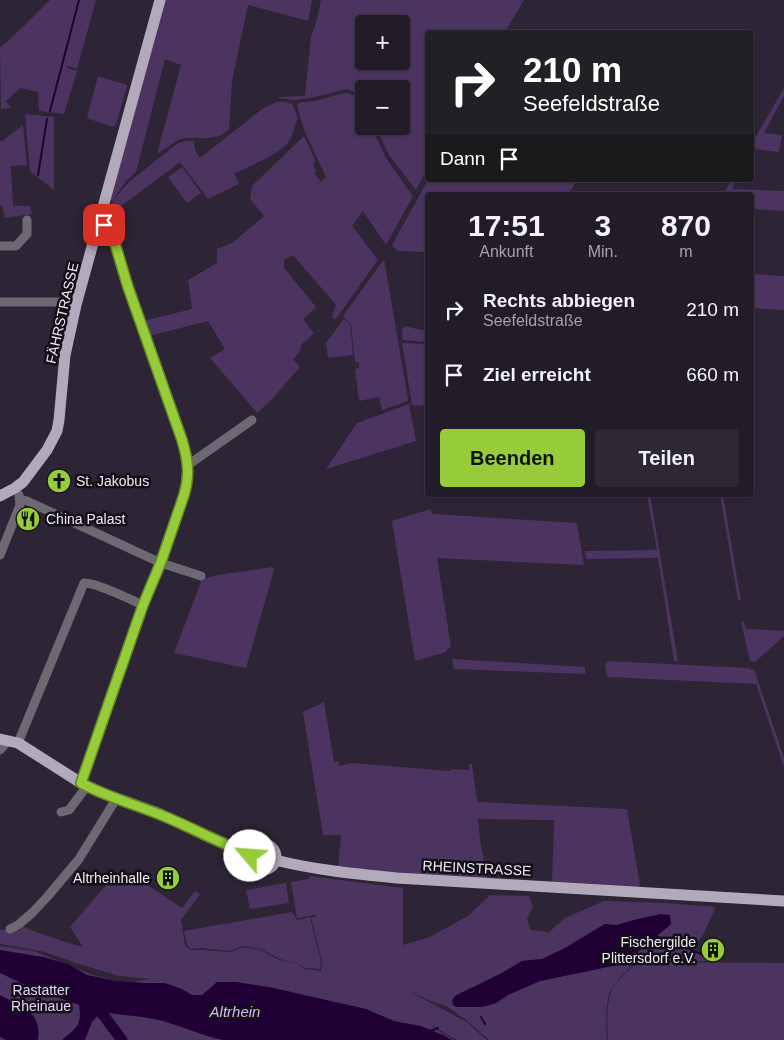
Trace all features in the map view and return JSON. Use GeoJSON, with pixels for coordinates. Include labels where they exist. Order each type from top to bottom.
{"type":"FeatureCollection","features":[{"type":"Feature","properties":{"kind":"main road","name":"FÄHRSTRASSE"},"geometry":{"type":"LineString","coordinates":[[0,496],[17,494],[23,482],[47,450],[57,431],[65,355],[76,305],[160,0]]}},
{"type":"Feature","properties":{"kind":"main road"},"geometry":{"type":"LineString","coordinates":[[8,741],[84,784],[116,799],[160,814],[246,852],[255,868],[260,870],[270,868],[275,860],[273,850],[267,846],[263,845],[246,852]]}},
{"type":"Feature","properties":{"kind":"main road","name":"RHEINSTRASSE"},"geometry":{"type":"LineString","coordinates":[[275,860],[333,871],[397,878],[784,901]]}},
{"type":"Feature","properties":{"kind":"street"},"geometry":{"type":"LineString","coordinates":[[0,246],[16,246],[27,234],[27,220]]}},
{"type":"Feature","properties":{"kind":"street"},"geometry":{"type":"LineString","coordinates":[[61,812],[69,810],[84,784],[143,605],[161,562],[186,487],[188,464],[182,440],[128,287],[113,237],[104,225],[99,223]]}},
{"type":"Feature","properties":{"kind":"street"},"geometry":{"type":"LineString","coordinates":[[0,302],[59,302],[76,305]]}},
{"type":"Feature","properties":{"kind":"street"},"geometry":{"type":"LineString","coordinates":[[188,464],[252,420]]}},
{"type":"Feature","properties":{"kind":"street"},"geometry":{"type":"LineString","coordinates":[[0,555],[20,505],[17,494]]}},
{"type":"Feature","properties":{"kind":"street"},"geometry":{"type":"LineString","coordinates":[[17,494],[27,501],[161,562],[201,576]]}},
{"type":"Feature","properties":{"kind":"street"},"geometry":{"type":"LineString","coordinates":[[0,750],[8,741],[84,584],[88,583],[99,586],[143,605]]}},
{"type":"Feature","properties":{"kind":"street"},"geometry":{"type":"LineString","coordinates":[[10,929],[32,913],[79,859],[116,799]]}},
{"type":"Feature","properties":{"kind":"green space"},"geometry":{"type":"Polygon","coordinates":[[[50,0],[96,0],[77,69],[68,66],[67,68],[77,71],[64,114],[39,111],[38,92],[20,88],[6,101],[11,108],[1,109],[0,48],[50,0]]]}},
{"type":"Feature","properties":{"kind":"green space"},"geometry":{"type":"Polygon","coordinates":[[[164,0],[312,0],[308,21],[248,5],[232,81],[229,130],[219,136],[209,138],[184,138],[178,140],[157,154],[181,65],[165,59],[136,172],[126,181],[113,200],[129,182],[178,143],[194,141],[195,150],[200,158],[262,109],[277,102],[292,104],[298,118],[291,138],[282,149],[234,174],[239,184],[208,199],[180,162],[116,210],[117,223],[115,224],[107,211],[113,201],[109,199],[164,0]]]}},
{"type":"Feature","properties":{"kind":"green space"},"geometry":{"type":"Polygon","coordinates":[[[321,0],[524,0],[506,30],[425,30],[425,173],[416,190],[389,155],[379,135],[410,135],[410,80],[355,80],[355,92],[347,89],[311,98],[295,100],[278,98],[305,96],[311,37],[321,0]]]}},
{"type":"Feature","properties":{"kind":"green space"},"geometry":{"type":"Polygon","coordinates":[[[98,76],[127,85],[116,125],[113,127],[87,118],[98,76]]]}},
{"type":"Feature","properties":{"kind":"green space"},"geometry":{"type":"Polygon","coordinates":[[[784,88],[784,96],[764,133],[782,135],[779,152],[754,149],[754,140],[784,88]]]}},
{"type":"Feature","properties":{"kind":"green space"},"geometry":{"type":"Polygon","coordinates":[[[344,93],[355,96],[355,135],[375,135],[386,158],[412,195],[412,198],[386,245],[363,211],[352,226],[378,260],[335,320],[332,317],[336,305],[293,255],[284,260],[284,268],[316,307],[303,319],[314,333],[301,345],[300,352],[293,359],[300,367],[257,413],[210,358],[225,349],[208,321],[149,336],[143,321],[192,309],[188,280],[217,263],[217,249],[232,243],[264,216],[250,199],[252,186],[304,136],[315,160],[313,166],[316,170],[315,174],[321,182],[326,177],[304,130],[297,106],[302,102],[316,101],[344,93]]]}},
{"type":"Feature","properties":{"kind":"green space"},"geometry":{"type":"Polygon","coordinates":[[[25,114],[54,117],[54,190],[30,171],[25,114]]]}},
{"type":"Feature","properties":{"kind":"green space"},"geometry":{"type":"Polygon","coordinates":[[[23,125],[27,165],[11,166],[13,206],[30,206],[32,214],[5,218],[2,205],[0,205],[0,141],[3,141],[23,125]]]}},
{"type":"Feature","properties":{"kind":"green space"},"geometry":{"type":"Polygon","coordinates":[[[182,167],[201,193],[187,203],[168,177],[182,167]]]}},
{"type":"Feature","properties":{"kind":"green space"},"geometry":{"type":"Polygon","coordinates":[[[427,182],[576,182],[570,192],[425,192],[425,252],[397,251],[392,245],[427,182]]]}},
{"type":"Feature","properties":{"kind":"green space"},"geometry":{"type":"Polygon","coordinates":[[[730,182],[735,182],[732,189],[784,191],[784,211],[754,209],[754,192],[725,192],[730,182]]]}},
{"type":"Feature","properties":{"kind":"green space"},"geometry":{"type":"Polygon","coordinates":[[[384,259],[408,401],[382,410],[379,397],[359,401],[355,369],[359,368],[359,362],[355,362],[351,324],[343,316],[384,259]]]}},
{"type":"Feature","properties":{"kind":"green space"},"geometry":{"type":"Polygon","coordinates":[[[754,274],[784,276],[784,310],[754,308],[754,274]]]}},
{"type":"Feature","properties":{"kind":"green space"},"geometry":{"type":"Polygon","coordinates":[[[344,319],[350,324],[353,355],[328,358],[326,343],[344,319]]]}},
{"type":"Feature","properties":{"kind":"green space"},"geometry":{"type":"Polygon","coordinates":[[[405,326],[425,330],[425,342],[403,340],[402,330],[405,326]]]}},
{"type":"Feature","properties":{"kind":"green space"},"geometry":{"type":"Polygon","coordinates":[[[402,343],[425,344],[425,406],[412,405],[402,343]]]}},
{"type":"Feature","properties":{"kind":"green space"},"geometry":{"type":"Polygon","coordinates":[[[409,404],[416,441],[326,469],[357,423],[409,404]]]}},
{"type":"Feature","properties":{"kind":"green space"},"geometry":{"type":"Polygon","coordinates":[[[647,497],[650,497],[678,661],[674,661],[658,558],[586,559],[585,551],[657,550],[647,497]]]}},
{"type":"Feature","properties":{"kind":"green space"},"geometry":{"type":"Polygon","coordinates":[[[720,497],[723,497],[741,601],[738,600],[720,497]]]}},
{"type":"Feature","properties":{"kind":"green space"},"geometry":{"type":"Polygon","coordinates":[[[431,509],[432,514],[577,523],[584,565],[437,558],[451,647],[446,652],[415,661],[392,521],[431,509]]]}},
{"type":"Feature","properties":{"kind":"green space"},"geometry":{"type":"Polygon","coordinates":[[[273,567],[274,570],[246,668],[174,653],[202,579],[273,567]]]}},
{"type":"Feature","properties":{"kind":"green space"},"geometry":{"type":"Polygon","coordinates":[[[741,622],[744,622],[746,629],[784,631],[784,636],[755,662],[750,661],[741,622]]]}},
{"type":"Feature","properties":{"kind":"green space"},"geometry":{"type":"Polygon","coordinates":[[[452,659],[585,667],[585,674],[454,669],[452,659]]]}},
{"type":"Feature","properties":{"kind":"green space"},"geometry":{"type":"Polygon","coordinates":[[[608,661],[754,669],[784,758],[784,767],[756,684],[607,677],[605,665],[608,661]]]}},
{"type":"Feature","properties":{"kind":"green space"},"geometry":{"type":"Polygon","coordinates":[[[324,702],[334,762],[338,761],[339,766],[351,763],[451,771],[451,769],[469,770],[469,764],[472,764],[477,802],[627,809],[640,885],[637,888],[552,883],[554,820],[478,819],[488,881],[338,868],[341,835],[323,835],[303,712],[324,702]]]}},
{"type":"Feature","properties":{"kind":"green space","name":"Rastatter Rheinaue"},"geometry":{"type":"Polygon","coordinates":[[[119,870],[135,881],[138,879],[182,908],[195,891],[200,894],[181,920],[185,946],[191,950],[231,952],[244,947],[261,950],[279,960],[295,963],[305,969],[321,971],[322,962],[311,917],[316,917],[316,915],[297,918],[291,882],[309,879],[309,876],[403,888],[403,945],[430,937],[469,915],[490,895],[529,896],[533,907],[527,919],[531,930],[549,932],[565,918],[604,901],[716,907],[702,937],[696,943],[695,949],[702,956],[708,958],[709,961],[637,961],[616,982],[609,995],[607,1007],[607,1040],[489,1040],[465,1019],[446,1006],[405,989],[467,1022],[487,1040],[457,1040],[433,1026],[454,1040],[0,1040],[0,946],[34,951],[93,975],[127,983],[150,979],[119,976],[45,952],[0,944],[0,930],[17,929],[19,931],[23,927],[83,947],[70,927],[119,870]],[[670,915],[638,919],[616,926],[605,924],[565,948],[542,959],[522,961],[455,996],[456,1007],[480,1007],[496,1003],[508,995],[540,981],[617,965],[633,956],[671,924],[670,915]]]}},
{"type":"Feature","properties":{"kind":"green space"},"geometry":{"type":"Polygon","coordinates":[[[286,883],[289,903],[250,909],[246,890],[286,883]]]}},
{"type":"Feature","properties":{"kind":"green space"},"geometry":{"type":"Polygon","coordinates":[[[292,912],[297,920],[310,917],[321,962],[320,969],[306,968],[280,959],[261,949],[244,946],[230,951],[202,948],[191,949],[187,945],[184,931],[292,912]]]}},
{"type":"Feature","properties":{"kind":"green space"},"geometry":{"type":"Polygon","coordinates":[[[637,962],[784,963],[784,1040],[608,1040],[607,1022],[611,992],[618,980],[637,962]]]}},
{"type":"Feature","properties":{"kind":"water"},"geometry":{"type":"Polygon","coordinates":[[[660,914],[670,915],[671,924],[633,956],[617,965],[540,981],[487,1006],[456,1007],[453,1005],[452,1000],[455,996],[522,961],[542,959],[565,948],[605,924],[616,925],[660,914]]]}},
{"type":"Feature","properties":{"kind":"water","name":"Altrhein"},"geometry":{"type":"Polygon","coordinates":[[[0,950],[43,957],[68,964],[87,975],[117,981],[165,983],[192,995],[202,995],[217,982],[236,982],[269,987],[366,1009],[394,1021],[421,1026],[452,1040],[223,1040],[163,1021],[101,1012],[92,1022],[85,1040],[62,1040],[79,1022],[79,1005],[34,989],[0,973],[0,950]]]}},
{"type":"Feature","properties":{"kind":"water"},"geometry":{"type":"Polygon","coordinates":[[[0,995],[22,1007],[33,1016],[37,1022],[38,1040],[6,1040],[0,1037],[0,995]]]}},
{"type":"Feature","properties":{"kind":"waterway"},"geometry":{"type":"LineString","coordinates":[[50,111],[79,0]]}},
{"type":"Feature","properties":{"kind":"waterway"},"geometry":{"type":"LineString","coordinates":[[38,175],[47,119]]}},
{"type":"Feature","properties":{"kind":"waterway"},"geometry":{"type":"LineString","coordinates":[[655,936],[713,959]]}},
{"type":"Feature","properties":{"kind":"waterway"},"geometry":{"type":"LineString","coordinates":[[96,997],[101,1012],[122,1040]]}},
{"type":"Feature","properties":{"kind":"waterway"},"geometry":{"type":"LineString","coordinates":[[481,1017],[485,1024]]}},
{"type":"Feature","properties":{"kind":"waterway"},"geometry":{"type":"LineString","coordinates":[[430,1031],[438,1028]]}},
{"type":"Feature","properties":{"kind":"place","name":"St. Jakobus"},"geometry":{"type":"Point","coordinates":[59,481]}},
{"type":"Feature","properties":{"kind":"place","name":"China Palast"},"geometry":{"type":"Point","coordinates":[28,519]}},
{"type":"Feature","properties":{"kind":"place","name":"Altrheinhalle"},"geometry":{"type":"Point","coordinates":[168,878]}},
{"type":"Feature","properties":{"kind":"place","name":"Fischergilde Plittersdorf e.V."},"geometry":{"type":"Point","coordinates":[713,950]}},
{"type":"Feature","properties":{"kind":"route"},"geometry":{"type":"LineString","coordinates":[[104,225],[113,237],[128,287],[182,440],[188,464],[188,478],[161,562],[143,605],[81,783],[116,799],[168,817],[250,854],[250,856]]}}]}
